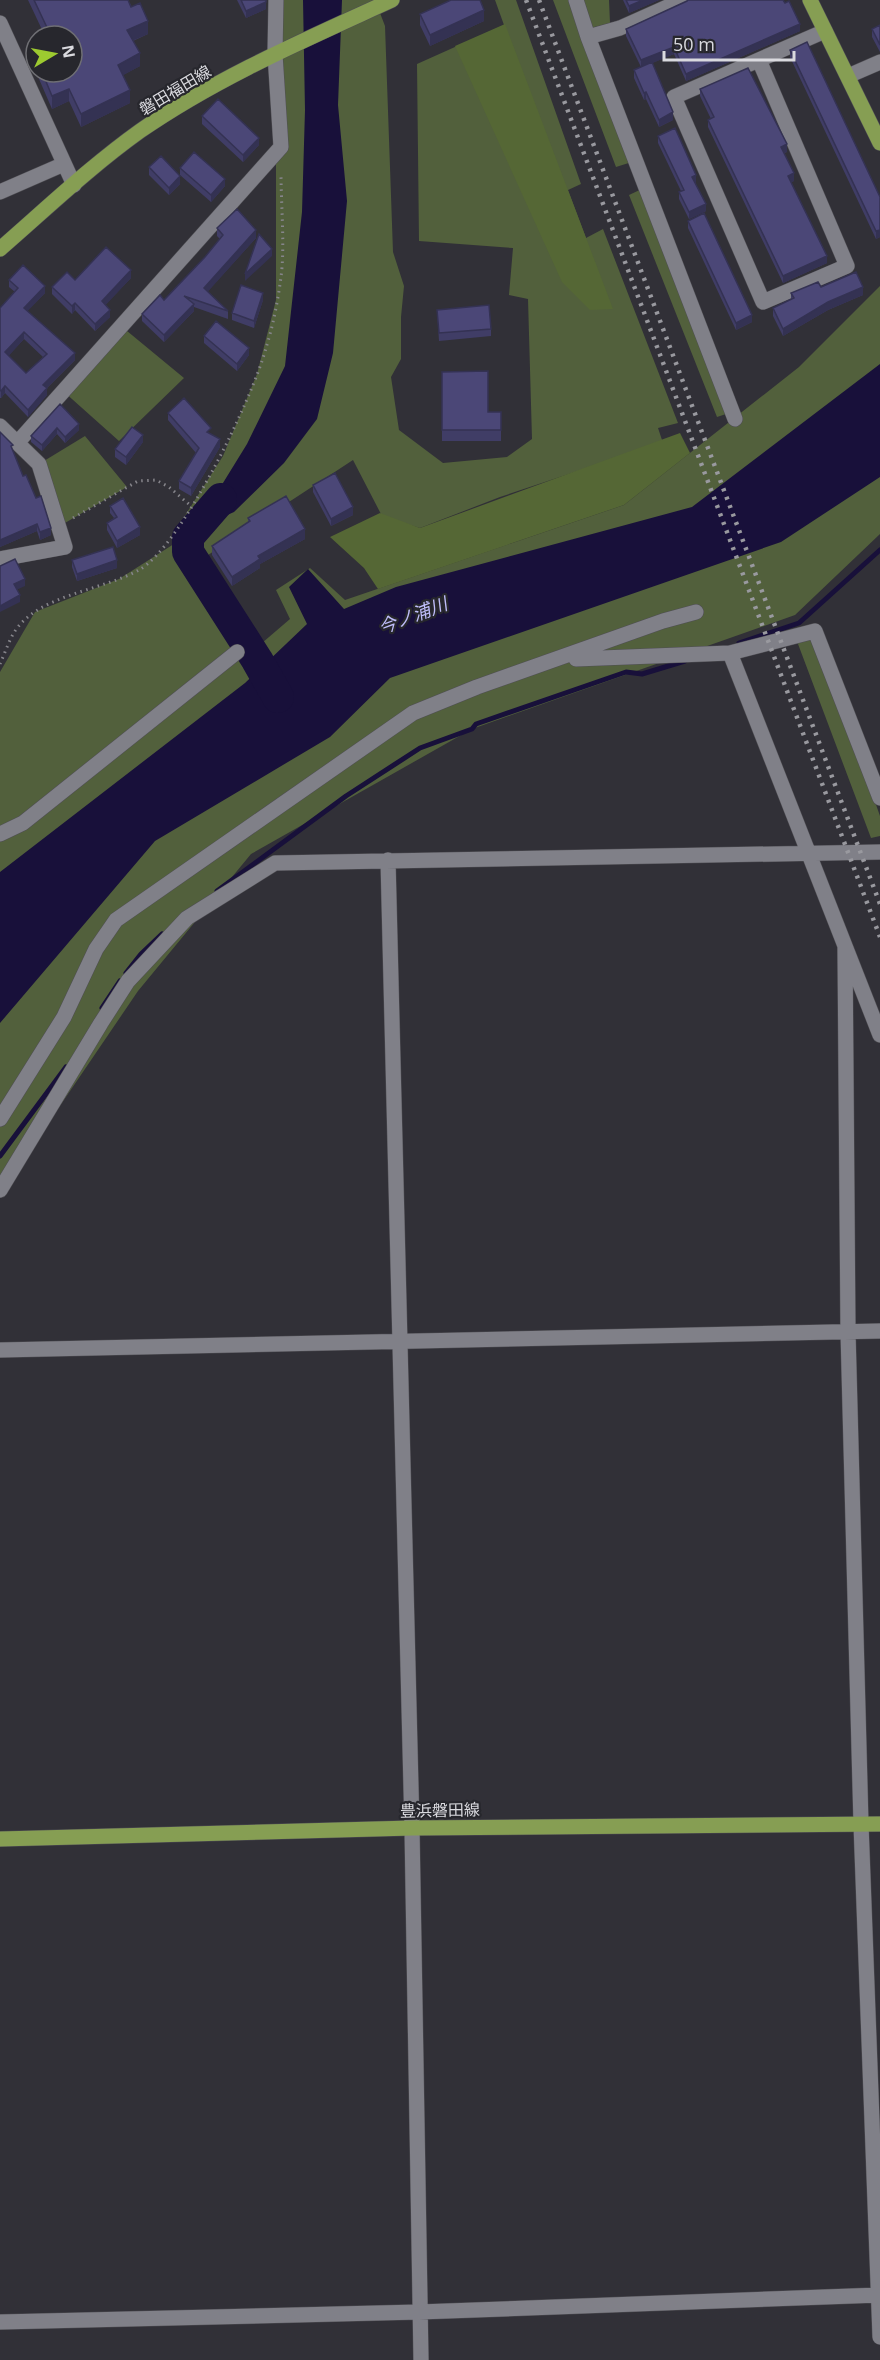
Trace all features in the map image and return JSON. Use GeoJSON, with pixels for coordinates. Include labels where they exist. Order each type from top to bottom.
{"type":"FeatureCollection","features":[{"type":"Feature","properties":{"kind":"main road","name":"磐田福田線"},"geometry":{"type":"LineString","coordinates":[[0,249],[140,131],[197,96],[278,53],[392,0]]}},
{"type":"Feature","properties":{"kind":"main road"},"geometry":{"type":"LineString","coordinates":[[810,0],[880,143]]}},
{"type":"Feature","properties":{"kind":"main road","name":"豊浜磐田線"},"geometry":{"type":"LineString","coordinates":[[0,1839],[412,1828],[880,1824]]}},
{"type":"Feature","properties":{"kind":"street"},"geometry":{"type":"LineString","coordinates":[[18,442],[280,147],[276,0]]}},
{"type":"Feature","properties":{"kind":"street"},"geometry":{"type":"LineString","coordinates":[[576,0],[588,37],[735,418]]}},
{"type":"Feature","properties":{"kind":"street"},"geometry":{"type":"LineString","coordinates":[[588,37],[620,28],[683,0]]}},
{"type":"Feature","properties":{"kind":"street"},"geometry":{"type":"LineString","coordinates":[[0,23],[74,185]]}},
{"type":"Feature","properties":{"kind":"street"},"geometry":{"type":"LineString","coordinates":[[759,60],[847,266],[763,302],[674,97],[825,31]]}},
{"type":"Feature","properties":{"kind":"street"},"geometry":{"type":"LineString","coordinates":[[848,76],[880,62]]}},
{"type":"Feature","properties":{"kind":"street"},"geometry":{"type":"LineString","coordinates":[[0,192],[64,164]]}},
{"type":"Feature","properties":{"kind":"street"},"geometry":{"type":"LineString","coordinates":[[0,426],[39,464],[65,547],[0,559]]}},
{"type":"Feature","properties":{"kind":"street"},"geometry":{"type":"LineString","coordinates":[[0,1119],[64,1017],[96,949],[116,920],[413,713],[477,687],[663,621],[696,612]]}},
{"type":"Feature","properties":{"kind":"street"},"geometry":{"type":"LineString","coordinates":[[561,659],[730,653],[815,631],[880,798]]}},
{"type":"Feature","properties":{"kind":"street"},"geometry":{"type":"LineString","coordinates":[[0,834],[22,823],[237,652]]}},
{"type":"Feature","properties":{"kind":"street"},"geometry":{"type":"LineString","coordinates":[[730,653],[880,1035]]}},
{"type":"Feature","properties":{"kind":"street"},"geometry":{"type":"LineString","coordinates":[[0,1190],[128,981],[187,918],[275,863],[880,852]]}},
{"type":"Feature","properties":{"kind":"street"},"geometry":{"type":"LineString","coordinates":[[388,860],[402,1342],[420,2360]]}},
{"type":"Feature","properties":{"kind":"street"},"geometry":{"type":"LineString","coordinates":[[845,946],[848,1332],[861,1824],[880,2337]]}},
{"type":"Feature","properties":{"kind":"street"},"geometry":{"type":"LineString","coordinates":[[0,1350],[880,1331]]}},
{"type":"Feature","properties":{"kind":"street"},"geometry":{"type":"LineString","coordinates":[[0,2322],[419,2312],[880,2295]]}},
{"type":"Feature","properties":{"kind":"path"},"geometry":{"type":"LineString","coordinates":[[0,664],[15,630],[40,607],[106,585],[141,569],[167,545],[192,506],[249,397],[266,349],[281,276],[280,147]]}},
{"type":"Feature","properties":{"kind":"path"},"geometry":{"type":"LineString","coordinates":[[58,526],[138,481],[156,480],[192,506]]}},
{"type":"Feature","properties":{"kind":"green space"},"geometry":{"type":"Polygon","coordinates":[[[276,0],[375,0],[385,26],[393,252],[404,286],[401,359],[391,377],[399,430],[443,463],[507,457],[532,439],[528,299],[509,295],[513,248],[419,241],[417,64],[504,25],[495,0],[516,0],[581,184],[568,190],[586,238],[603,229],[678,423],[658,428],[662,440],[650,447],[500,497],[420,528],[382,516],[353,460],[205,557],[262,643],[290,619],[276,590],[310,568],[345,600],[624,505],[799,367],[880,286],[880,534],[795,615],[472,729],[251,854],[138,991],[0,1194],[0,672],[35,612],[119,579],[177,542],[177,535],[186,514],[223,456],[257,374],[276,300],[276,0]]]}},
{"type":"Feature","properties":{"kind":"green space"},"geometry":{"type":"Polygon","coordinates":[[[553,0],[570,0],[635,161],[616,167],[553,0]]]}},
{"type":"Feature","properties":{"kind":"green space"},"geometry":{"type":"Polygon","coordinates":[[[580,0],[609,0],[610,23],[591,28],[580,0]]]}},
{"type":"Feature","properties":{"kind":"green space"},"geometry":{"type":"Polygon","coordinates":[[[505,24],[613,309],[590,310],[562,282],[455,46],[505,24]]]}},
{"type":"Feature","properties":{"kind":"green space"},"geometry":{"type":"Polygon","coordinates":[[[646,187],[732,412],[717,417],[629,195],[646,187]]]}},
{"type":"Feature","properties":{"kind":"green space"},"geometry":{"type":"Polygon","coordinates":[[[121,326],[184,378],[119,441],[63,391],[121,326]]]}},
{"type":"Feature","properties":{"kind":"green space"},"geometry":{"type":"Polygon","coordinates":[[[680,433],[690,453],[624,505],[378,589],[364,568],[330,537],[380,513],[420,528],[680,433]]]}},
{"type":"Feature","properties":{"kind":"green space"},"geometry":{"type":"Polygon","coordinates":[[[85,436],[127,487],[58,527],[39,464],[85,436]]]}},
{"type":"Feature","properties":{"kind":"green space"},"geometry":{"type":"Polygon","coordinates":[[[815,631],[880,816],[880,836],[871,838],[795,636],[815,631]]]}},
{"type":"Feature","properties":{"kind":"water"},"geometry":{"type":"Polygon","coordinates":[[[303,0],[342,0],[338,105],[347,201],[333,353],[317,419],[284,463],[234,512],[194,530],[247,444],[285,366],[302,212],[305,110],[303,0]]]}},
{"type":"Feature","properties":{"kind":"water","name":"今ノ浦川"},"geometry":{"type":"Polygon","coordinates":[[[880,364],[880,477],[781,542],[390,678],[330,737],[155,841],[0,1023],[0,872],[245,683],[307,624],[289,587],[308,569],[344,609],[396,587],[692,507],[880,364]]]}},
{"type":"Feature","properties":{"kind":"building"},"geometry":{"type":"Polygon","coordinates":[[[34,0],[128,0],[131,7],[140,3],[148,21],[127,30],[140,53],[118,65],[130,90],[81,114],[69,89],[52,96],[47,84],[84,84],[84,24],[45,24],[34,0]]]}},
{"type":"Feature","properties":{"kind":"building"},"geometry":{"type":"Polygon","coordinates":[[[241,0],[266,0],[266,2],[246,11],[241,0]]]}},
{"type":"Feature","properties":{"kind":"building"},"geometry":{"type":"Polygon","coordinates":[[[451,0],[480,0],[484,10],[430,35],[420,14],[451,0]]]}},
{"type":"Feature","properties":{"kind":"building"},"geometry":{"type":"Polygon","coordinates":[[[626,0],[643,0],[629,6],[626,0]]]}},
{"type":"Feature","properties":{"kind":"building"},"geometry":{"type":"Polygon","coordinates":[[[688,0],[783,0],[785,3],[789,1],[800,24],[686,74],[674,47],[641,60],[626,29],[688,0]]]}},
{"type":"Feature","properties":{"kind":"building"},"geometry":{"type":"Polygon","coordinates":[[[880,25],[880,45],[872,29],[880,25]]]}},
{"type":"Feature","properties":{"kind":"building"},"geometry":{"type":"Polygon","coordinates":[[[807,42],[880,197],[880,230],[876,231],[790,50],[807,42]]]}},
{"type":"Feature","properties":{"kind":"building"},"geometry":{"type":"Polygon","coordinates":[[[652,62],[673,112],[659,120],[634,70],[652,62]]]}},
{"type":"Feature","properties":{"kind":"building"},"geometry":{"type":"Polygon","coordinates":[[[748,68],[787,144],[781,147],[794,173],[788,176],[827,256],[783,276],[708,120],[714,117],[700,89],[748,68]]]}},
{"type":"Feature","properties":{"kind":"building"},"geometry":{"type":"Polygon","coordinates":[[[218,99],[259,138],[243,155],[202,116],[218,99]]]}},
{"type":"Feature","properties":{"kind":"building"},"geometry":{"type":"Polygon","coordinates":[[[675,128],[696,175],[692,177],[706,204],[689,212],[679,192],[684,190],[658,136],[675,128]]]}},
{"type":"Feature","properties":{"kind":"building"},"geometry":{"type":"Polygon","coordinates":[[[194,152],[225,179],[211,195],[180,168],[194,152]]]}},
{"type":"Feature","properties":{"kind":"building"},"geometry":{"type":"Polygon","coordinates":[[[161,156],[180,176],[169,188],[149,167],[161,156]]]}},
{"type":"Feature","properties":{"kind":"building"},"geometry":{"type":"Polygon","coordinates":[[[237,209],[256,230],[204,288],[228,311],[184,296],[194,304],[164,335],[142,314],[160,295],[164,300],[205,257],[223,235],[217,228],[237,209]]]}},
{"type":"Feature","properties":{"kind":"building"},"geometry":{"type":"Polygon","coordinates":[[[704,213],[752,315],[736,323],[688,221],[704,213]]]}},
{"type":"Feature","properties":{"kind":"building"},"geometry":{"type":"Polygon","coordinates":[[[259,234],[272,249],[245,274],[259,234]]]}},
{"type":"Feature","properties":{"kind":"building"},"geometry":{"type":"Polygon","coordinates":[[[106,247],[131,270],[102,301],[110,310],[95,324],[75,303],[72,306],[52,287],[67,272],[75,280],[106,247]]]}},
{"type":"Feature","properties":{"kind":"building"},"geometry":{"type":"Polygon","coordinates":[[[23,265],[45,286],[24,308],[75,353],[43,385],[47,388],[28,410],[5,386],[0,390],[0,308],[18,288],[9,280],[23,265]],[[24,332],[5,352],[26,373],[47,354],[24,332]]]}},
{"type":"Feature","properties":{"kind":"building"},"geometry":{"type":"Polygon","coordinates":[[[856,272],[863,287],[828,302],[783,329],[773,308],[794,298],[791,293],[818,282],[821,287],[856,272]]]}},
{"type":"Feature","properties":{"kind":"building"},"geometry":{"type":"Polygon","coordinates":[[[241,285],[263,293],[254,321],[232,313],[241,285]]]}},
{"type":"Feature","properties":{"kind":"building"},"geometry":{"type":"Polygon","coordinates":[[[489,305],[491,329],[439,333],[437,310],[489,305]]]}},
{"type":"Feature","properties":{"kind":"building"},"geometry":{"type":"Polygon","coordinates":[[[216,321],[249,348],[237,364],[204,336],[216,321]]]}},
{"type":"Feature","properties":{"kind":"building"},"geometry":{"type":"Polygon","coordinates":[[[488,371],[488,412],[501,412],[501,430],[442,430],[442,372],[488,371]]]}},
{"type":"Feature","properties":{"kind":"building"},"geometry":{"type":"Polygon","coordinates":[[[184,398],[211,428],[207,432],[220,439],[191,488],[179,481],[199,448],[168,413],[184,398]]]}},
{"type":"Feature","properties":{"kind":"building"},"geometry":{"type":"Polygon","coordinates":[[[60,404],[79,424],[65,437],[57,428],[42,445],[31,436],[60,404]]]}},
{"type":"Feature","properties":{"kind":"building"},"geometry":{"type":"Polygon","coordinates":[[[132,427],[143,435],[126,457],[115,449],[132,427]]]}},
{"type":"Feature","properties":{"kind":"building"},"geometry":{"type":"Polygon","coordinates":[[[0,432],[13,445],[11,446],[23,476],[26,475],[36,498],[41,496],[51,528],[40,532],[37,524],[0,540],[0,432]]]}},
{"type":"Feature","properties":{"kind":"building"},"geometry":{"type":"Polygon","coordinates":[[[335,473],[353,507],[331,519],[313,485],[335,473]]]}},
{"type":"Feature","properties":{"kind":"building"},"geometry":{"type":"Polygon","coordinates":[[[286,496],[305,529],[258,556],[260,559],[232,577],[212,546],[250,521],[248,518],[286,496]]]}},
{"type":"Feature","properties":{"kind":"building"},"geometry":{"type":"Polygon","coordinates":[[[123,498],[140,527],[117,541],[107,523],[117,517],[110,506],[123,498]]]}},
{"type":"Feature","properties":{"kind":"building"},"geometry":{"type":"Polygon","coordinates":[[[113,547],[117,560],[77,574],[72,560],[113,547]]]}},
{"type":"Feature","properties":{"kind":"building"},"geometry":{"type":"Polygon","coordinates":[[[15,559],[25,579],[14,584],[20,595],[0,606],[0,566],[15,559]]]}},
{"type":"Feature","properties":{"kind":"waterway"},"geometry":{"type":"LineString","coordinates":[[221,499],[188,537],[188,552],[278,697]]}},
{"type":"Feature","properties":{"kind":"waterway"},"geometry":{"type":"LineString","coordinates":[[739,643],[799,623],[880,550]]}},
{"type":"Feature","properties":{"kind":"waterway"},"geometry":{"type":"LineString","coordinates":[[217,891],[346,796],[420,748],[472,729],[476,724],[626,672],[642,674],[685,661]]}},
{"type":"Feature","properties":{"kind":"waterway"},"geometry":{"type":"LineString","coordinates":[[126,973],[141,954],[162,934]]}},
{"type":"Feature","properties":{"kind":"waterway"},"geometry":{"type":"LineString","coordinates":[[102,1008],[120,981]]}},
{"type":"Feature","properties":{"kind":"waterway"},"geometry":{"type":"LineString","coordinates":[[0,1156],[66,1067]]}},
{"type":"Feature","properties":{"kind":"railway"},"geometry":{"type":"LineString","coordinates":[[526,0],[880,937]]}},
{"type":"Feature","properties":{"kind":"railway"},"geometry":{"type":"LineString","coordinates":[[539,0],[880,904]]}}]}
